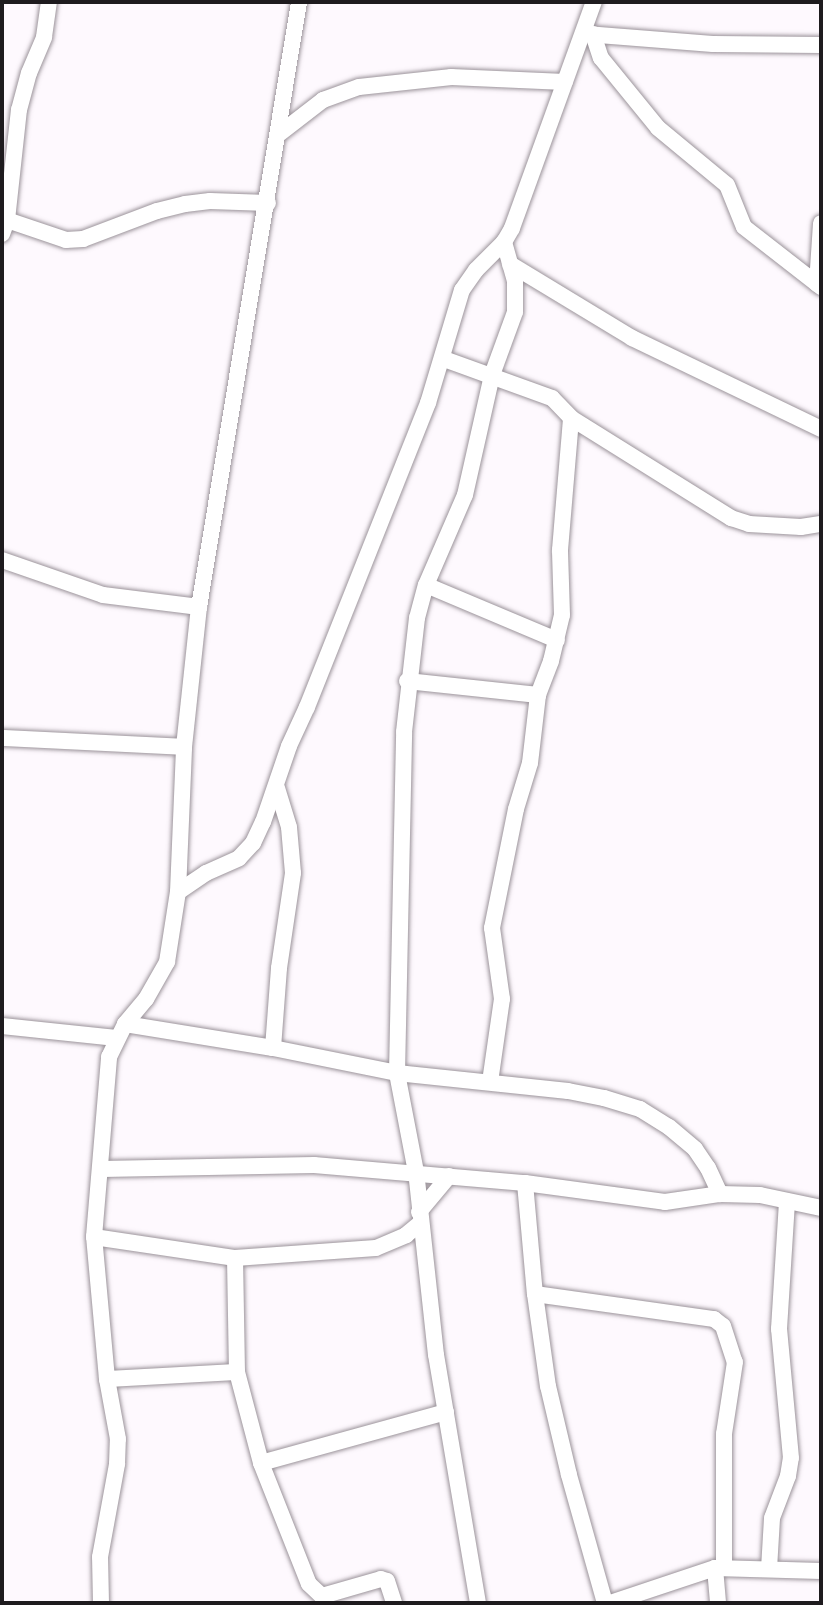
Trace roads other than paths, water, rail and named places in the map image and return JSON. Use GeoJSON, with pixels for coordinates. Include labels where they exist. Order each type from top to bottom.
{"type":"FeatureCollection","features":[{"type":"Feature","properties":{"kind":"street"},"geometry":{"type":"LineString","coordinates":[[50,2],[44,37],[29,72],[19,110],[4,226],[66,240],[83,239],[158,211],[185,204],[210,201],[268,203]]}},
{"type":"Feature","properties":{"kind":"street"},"geometry":{"type":"LineString","coordinates":[[101,1603],[100,1557],[117,1464],[118,1439],[107,1379],[93,1237],[102,1169],[109,1057],[120,1031],[146,999],[167,962],[178,892],[184,747],[199,607],[268,203],[299,2]]}},
{"type":"Feature","properties":{"kind":"street"},"geometry":{"type":"LineString","coordinates":[[178,892],[206,873],[239,858],[253,843],[276,788],[289,746],[323,669],[444,359],[462,290],[476,270],[505,242],[525,198],[565,82],[588,34],[594,2]]}},
{"type":"Feature","properties":{"kind":"street"},"geometry":{"type":"LineString","coordinates":[[588,34],[713,44],[821,44]]}},
{"type":"Feature","properties":{"kind":"street"},"geometry":{"type":"LineString","coordinates":[[588,34],[601,58],[658,128],[727,185],[744,226],[819,286]]}},
{"type":"Feature","properties":{"kind":"street"},"geometry":{"type":"LineString","coordinates":[[279,134],[323,100],[359,87],[410,79],[451,77],[565,82]]}},
{"type":"Feature","properties":{"kind":"street"},"geometry":{"type":"LineString","coordinates":[[819,286],[821,223]]}},
{"type":"Feature","properties":{"kind":"street"},"geometry":{"type":"LineString","coordinates":[[478,1603],[446,1412],[415,1172],[397,1073],[407,681],[417,618],[426,585],[465,495],[492,375],[515,312],[515,281],[505,242]]}},
{"type":"Feature","properties":{"kind":"street"},"geometry":{"type":"LineString","coordinates":[[510,264],[632,338],[821,429]]}},
{"type":"Feature","properties":{"kind":"street"},"geometry":{"type":"LineString","coordinates":[[444,359],[552,398],[571,418],[731,517],[749,524],[801,527],[821,524]]}},
{"type":"Feature","properties":{"kind":"street"},"geometry":{"type":"LineString","coordinates":[[490,1082],[502,999],[492,928],[516,809],[530,763],[537,695],[557,640],[562,615],[560,550],[571,418]]}},
{"type":"Feature","properties":{"kind":"street"},"geometry":{"type":"LineString","coordinates":[[2,561],[103,595],[199,607]]}},
{"type":"Feature","properties":{"kind":"street"},"geometry":{"type":"LineString","coordinates":[[426,585],[557,640]]}},
{"type":"Feature","properties":{"kind":"street"},"geometry":{"type":"LineString","coordinates":[[407,681],[537,695]]}},
{"type":"Feature","properties":{"kind":"street"},"geometry":{"type":"LineString","coordinates":[[2,738],[184,747]]}},
{"type":"Feature","properties":{"kind":"street"},"geometry":{"type":"LineString","coordinates":[[273,1048],[279,968],[293,873],[289,827],[276,788]]}},
{"type":"Feature","properties":{"kind":"street"},"geometry":{"type":"LineString","coordinates":[[179,853],[206,873]]}},
{"type":"Feature","properties":{"kind":"street"},"geometry":{"type":"LineString","coordinates":[[2,1026],[120,1031],[273,1048],[397,1073],[568,1091],[640,1109],[695,1149],[708,1168],[720,1194]]}},
{"type":"Feature","properties":{"kind":"street"},"geometry":{"type":"LineString","coordinates":[[102,1169],[314,1165],[525,1183],[665,1202],[720,1194],[761,1195],[821,1208]]}},
{"type":"Feature","properties":{"kind":"street"},"geometry":{"type":"LineString","coordinates":[[93,1237],[234,1258],[376,1248],[400,1238],[419,1218],[449,1176]]}},
{"type":"Feature","properties":{"kind":"street"},"geometry":{"type":"LineString","coordinates":[[525,1183],[535,1294],[554,1411],[607,1603],[719,1567],[821,1571]]}},
{"type":"Feature","properties":{"kind":"street"},"geometry":{"type":"LineString","coordinates":[[769,1569],[772,1518],[789,1476],[791,1458],[779,1329],[787,1202]]}},
{"type":"Feature","properties":{"kind":"street"},"geometry":{"type":"LineString","coordinates":[[234,1258],[237,1372],[261,1463],[309,1584],[321,1596],[381,1579],[387,1581],[394,1603]]}},
{"type":"Feature","properties":{"kind":"street"},"geometry":{"type":"LineString","coordinates":[[535,1294],[714,1319],[723,1326],[735,1362],[724,1434],[718,1603]]}},
{"type":"Feature","properties":{"kind":"street"},"geometry":{"type":"LineString","coordinates":[[107,1379],[237,1372]]}},
{"type":"Feature","properties":{"kind":"street"},"geometry":{"type":"LineString","coordinates":[[261,1463],[446,1412]]}}]}
